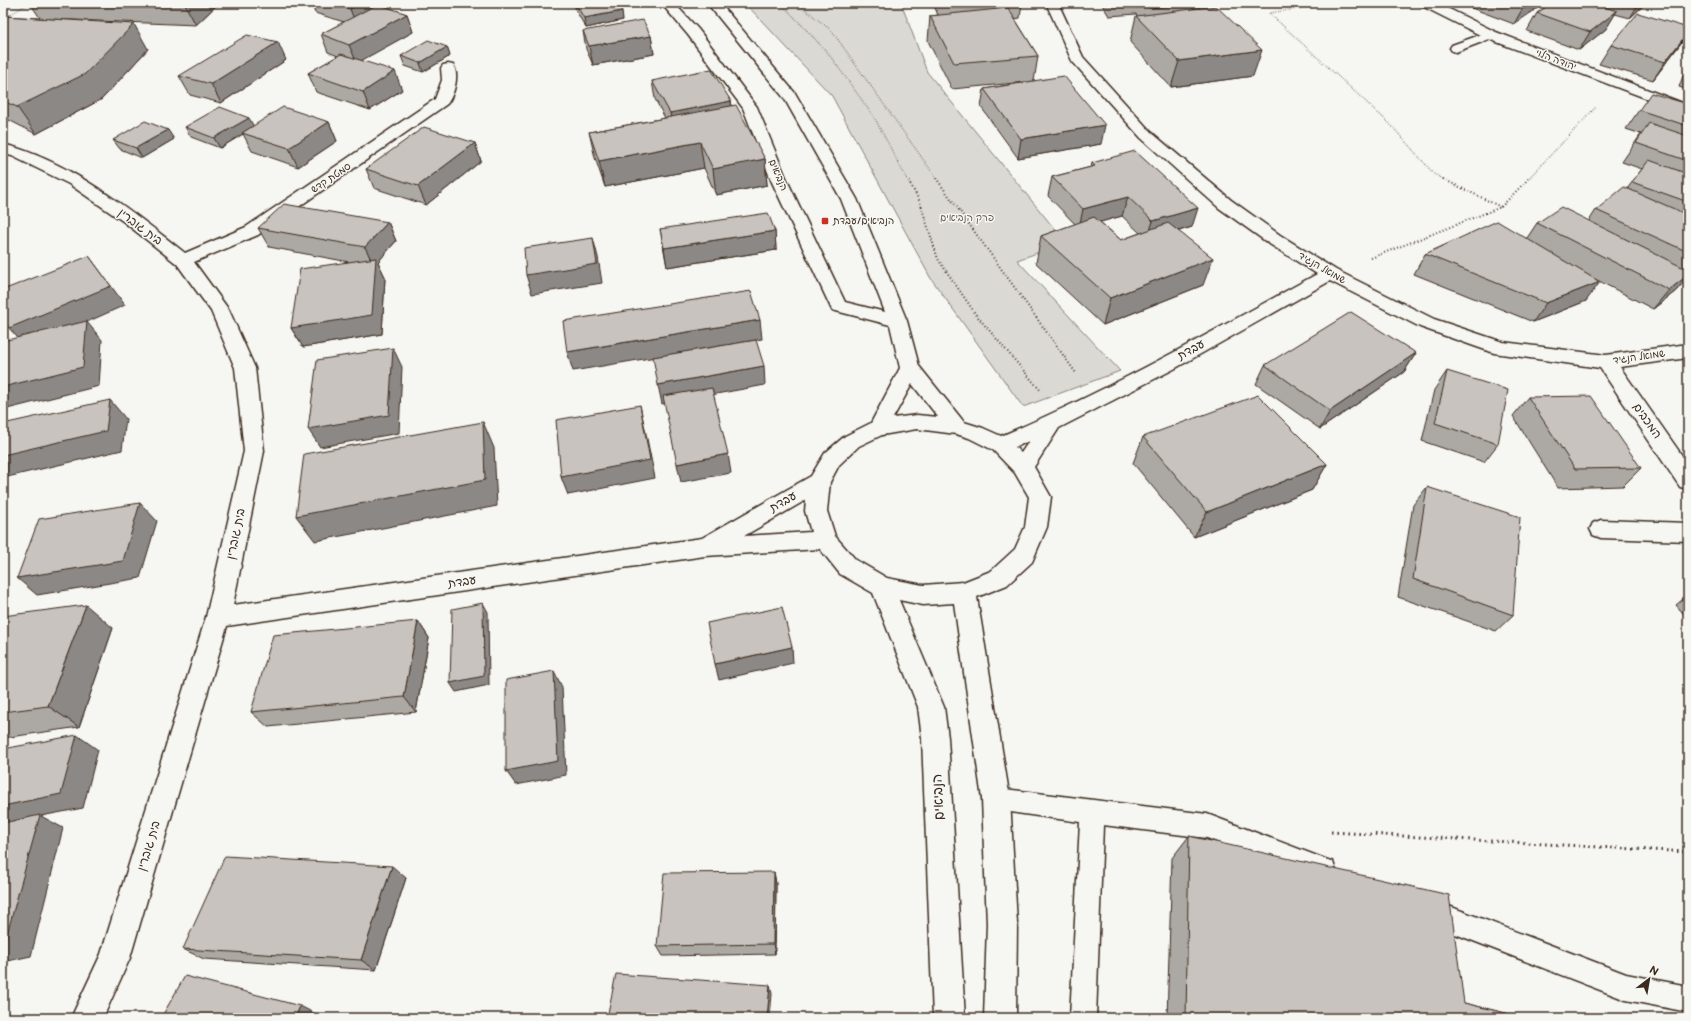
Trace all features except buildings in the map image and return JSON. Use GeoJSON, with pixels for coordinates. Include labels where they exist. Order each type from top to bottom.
{"type":"FeatureCollection","features":[{"type":"Feature","properties":{"kind":"street","name":"הנביאים"},"geometry":{"type":"LineString","coordinates":[[667,3],[693,32],[750,107],[779,180],[838,306],[898,321]]}},
{"type":"Feature","properties":{"kind":"street"},"geometry":{"type":"LineString","coordinates":[[713,3],[790,96],[849,200],[898,321],[910,368],[957,427]]}},
{"type":"Feature","properties":{"kind":"street","name":"שמואל הנגיד"},"geometry":{"type":"LineString","coordinates":[[1052,3],[1078,58],[1146,135],[1225,204],[1274,239],[1330,274],[1427,323],[1501,348],[1606,362],[1688,351]]}},
{"type":"Feature","properties":{"kind":"street","name":"יהודה הלוי"},"geometry":{"type":"LineString","coordinates":[[1427,3],[1491,35],[1688,110]]}},
{"type":"Feature","properties":{"kind":"street","name":"סמטת קדש"},"geometry":{"type":"LineString","coordinates":[[183,260],[252,231],[442,101],[449,80],[448,68]]}},
{"type":"Feature","properties":{"kind":"street","name":"בית גוברין"},"geometry":{"type":"LineString","coordinates":[[3,149],[18,153],[75,181],[130,218],[183,260],[220,310],[245,368],[254,451],[218,617],[115,958],[88,1018]]}},
{"type":"Feature","properties":{"kind":"street","name":"עבדת"},"geometry":{"type":"LineString","coordinates":[[1000,445],[1058,421],[1330,274]]}},
{"type":"Feature","properties":{"kind":"street","name":"המכבים"},"geometry":{"type":"LineString","coordinates":[[1606,362],[1688,481]]}},
{"type":"Feature","properties":{"kind":"street"},"geometry":{"type":"LineString","coordinates":[[878,428],[910,368]]}},
{"type":"Feature","properties":{"kind":"street","name":"עבדת"},"geometry":{"type":"LineString","coordinates":[[1023,467],[1058,421]]}},
{"type":"Feature","properties":{"kind":"street"},"geometry":{"type":"LineString","coordinates":[[917,422],[957,427],[976,433],[1000,445],[1023,467],[1040,497],[1036,526],[1024,554],[999,578],[964,592],[922,595],[882,587],[848,567],[825,540],[816,511],[819,482],[832,459],[852,441],[878,428],[917,422]]}},
{"type":"Feature","properties":{"kind":"street","name":"עבדת"},"geometry":{"type":"LineString","coordinates":[[705,547],[819,482]]}},
{"type":"Feature","properties":{"kind":"street"},"geometry":{"type":"LineString","coordinates":[[1601,529],[1688,532]]}},
{"type":"Feature","properties":{"kind":"street","name":"עבדת"},"geometry":{"type":"LineString","coordinates":[[218,617],[705,547],[825,540]]}},
{"type":"Feature","properties":{"kind":"street","name":"הנביאים"},"geometry":{"type":"LineString","coordinates":[[882,587],[931,707],[935,738],[949,1018]]}},
{"type":"Feature","properties":{"kind":"street"},"geometry":{"type":"LineString","coordinates":[[964,592],[996,799],[1002,924],[1000,1018]]}},
{"type":"Feature","properties":{"kind":"lane"},"geometry":{"type":"LineString","coordinates":[[1456,48],[1491,35]]}},
{"type":"Feature","properties":{"kind":"lane"},"geometry":{"type":"LineString","coordinates":[[996,799],[1207,826],[1347,880]]}},
{"type":"Feature","properties":{"kind":"lane"},"geometry":{"type":"LineString","coordinates":[[1083,1018],[1092,812]]}},
{"type":"Feature","properties":{"kind":"lane"},"geometry":{"type":"LineString","coordinates":[[1406,902],[1626,987],[1688,999]]}},
{"type":"Feature","properties":{"kind":"path"},"geometry":{"type":"LineString","coordinates":[[3,19],[29,3]]}},
{"type":"Feature","properties":{"kind":"path"},"geometry":{"type":"LineString","coordinates":[[781,3],[828,53],[874,117],[920,202],[938,259],[977,316],[1058,421]]}},
{"type":"Feature","properties":{"kind":"path"},"geometry":{"type":"LineString","coordinates":[[797,3],[831,30],[1096,401]]}},
{"type":"Feature","properties":{"kind":"path"},"geometry":{"type":"LineString","coordinates":[[1306,3],[1310,7]]}},
{"type":"Feature","properties":{"kind":"path"},"geometry":{"type":"LineString","coordinates":[[1326,3],[1269,13],[1390,124],[1434,174],[1501,206]]}},
{"type":"Feature","properties":{"kind":"path"},"geometry":{"type":"LineString","coordinates":[[1330,274],[1501,206],[1619,84]]}},
{"type":"Feature","properties":{"kind":"path"},"geometry":{"type":"LineString","coordinates":[[1326,832],[1688,852]]}},
{"type":"Feature","properties":{"kind":"green space","name":"פרק הנביאים"},"geometry":{"type":"Polygon","coordinates":[[[745,3],[901,3],[927,72],[1066,243],[1017,260],[1120,371],[1023,407],[930,277],[832,96],[745,3]]]}},
{"type":"Feature","properties":{"kind":"place","name":"הנביאים/עבדת"},"geometry":{"type":"Point","coordinates":[825,221]}}]}
